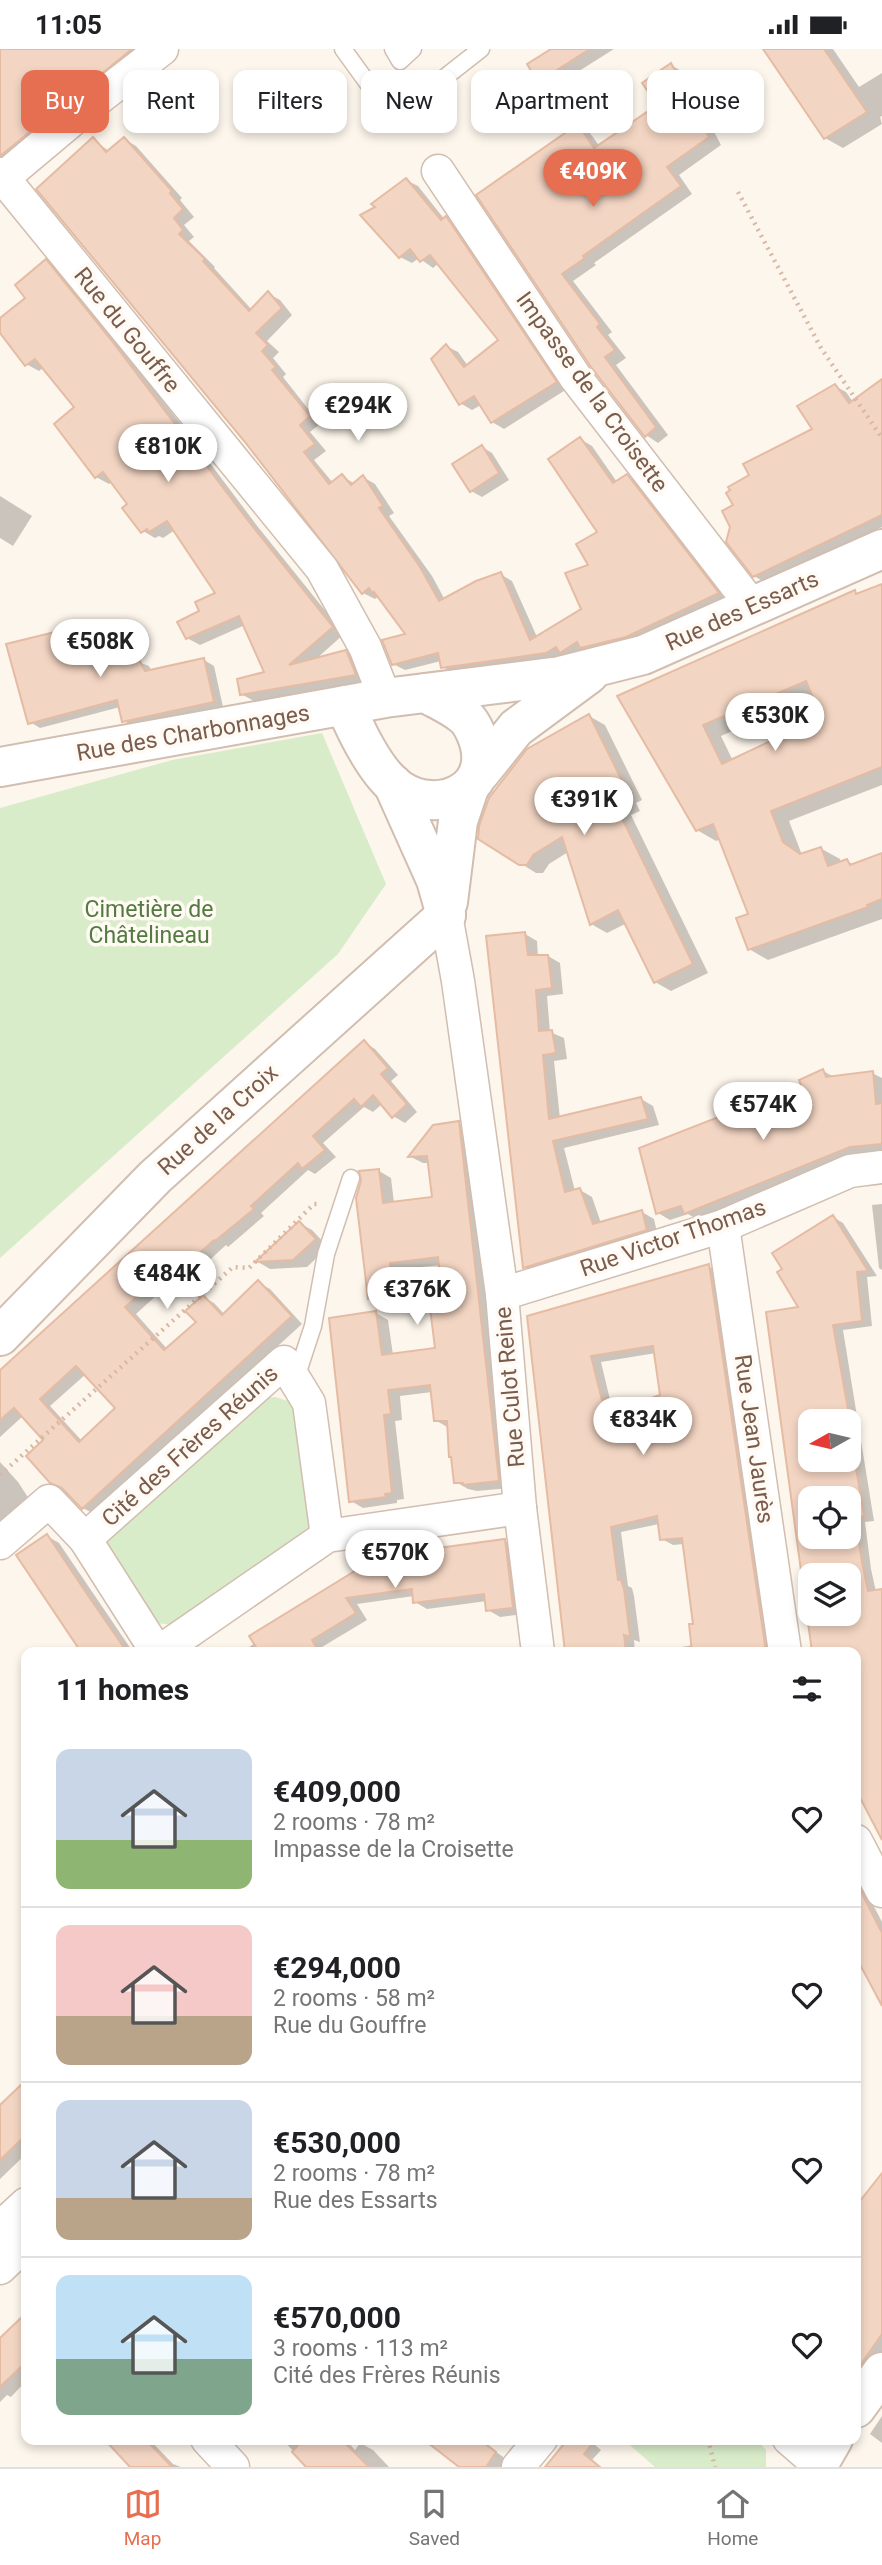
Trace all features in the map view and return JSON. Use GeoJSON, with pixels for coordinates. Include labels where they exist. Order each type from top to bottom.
{"type":"FeatureCollection","features":[{"type":"Feature","properties":{"kind":"street"},"geometry":{"type":"LineString","coordinates":[[2,176],[162,49]]}},
{"type":"Feature","properties":{"kind":"street","name":"Impasse de la Croisette"},"geometry":{"type":"LineString","coordinates":[[438,171],[576,379],[753,607]]}},
{"type":"Feature","properties":{"kind":"street","name":"Rue du Gouffre"},"geometry":{"type":"LineString","coordinates":[[2,176],[322,569],[365,647],[385,698]]}},
{"type":"Feature","properties":{"kind":"street","name":"Rue des Essarts"},"geometry":{"type":"LineString","coordinates":[[426,693],[559,675],[643,655],[882,549]]}},
{"type":"Feature","properties":{"kind":"street"},"geometry":{"type":"LineString","coordinates":[[345,705],[354,728],[393,784],[409,795],[430,800],[458,796],[516,728],[599,666]]}},
{"type":"Feature","properties":{"kind":"street"},"geometry":{"type":"LineString","coordinates":[[385,698],[426,693],[455,709],[469,721],[477,734],[482,758],[458,821],[446,915]]}},
{"type":"Feature","properties":{"kind":"street","name":"Rue des Charbonnages"},"geometry":{"type":"LineString","coordinates":[[0,767],[385,698]]}},
{"type":"Feature","properties":{"kind":"street"},"geometry":{"type":"LineString","coordinates":[[393,784],[436,880],[446,915]]}},
{"type":"Feature","properties":{"kind":"street","name":"Rue Culot Reine"},"geometry":{"type":"LineString","coordinates":[[446,915],[458,981],[502,1294],[520,1508],[537,1647]]}},
{"type":"Feature","properties":{"kind":"street","name":"Rue de la Croix"},"geometry":{"type":"LineString","coordinates":[[0,1335],[155,1177],[446,915]]}},
{"type":"Feature","properties":{"kind":"street","name":"Rue Victor Thomas"},"geometry":{"type":"LineString","coordinates":[[502,1294],[723,1226],[850,1171],[882,1167]]}},
{"type":"Feature","properties":{"kind":"street","name":"Rue Jean Jaurès"},"geometry":{"type":"LineString","coordinates":[[723,1226],[784,1647]]}},
{"type":"Feature","properties":{"kind":"street","name":"Cité des Frères Réunis"},"geometry":{"type":"LineString","coordinates":[[85,1539],[284,1362],[309,1403],[327,1535]]}},
{"type":"Feature","properties":{"kind":"street","name":"Cité des Frères Réunis"},"geometry":{"type":"LineString","coordinates":[[0,1543],[49,1501],[85,1539],[155,1647]]}},
{"type":"Feature","properties":{"kind":"street","name":"Cité des Frères Réunis"},"geometry":{"type":"LineString","coordinates":[[165,1647],[327,1535],[520,1508]]}},
{"type":"Feature","properties":{"kind":"street"},"geometry":{"type":"LineString","coordinates":[[861,1851],[882,1891]]}},
{"type":"Feature","properties":{"kind":"street"},"geometry":{"type":"LineString","coordinates":[[21,2209],[2,2226],[21,2245]]}},
{"type":"Feature","properties":{"kind":"street"},"geometry":{"type":"LineString","coordinates":[[0,2268],[21,2250]]}},
{"type":"Feature","properties":{"kind":"street"},"geometry":{"type":"LineString","coordinates":[[861,2401],[882,2372]]}},
{"type":"Feature","properties":{"kind":"street"},"geometry":{"type":"LineString","coordinates":[[213,2445],[233,2467]]}},
{"type":"Feature","properties":{"kind":"street"},"geometry":{"type":"LineString","coordinates":[[518,2467],[536,2445]]}},
{"type":"Feature","properties":{"kind":"street"},"geometry":{"type":"LineString","coordinates":[[800,2445],[823,2457]]}},
{"type":"Feature","properties":{"kind":"lane"},"geometry":{"type":"LineString","coordinates":[[343,49],[393,118],[481,49]]}},
{"type":"Feature","properties":{"kind":"lane"},"geometry":{"type":"LineString","coordinates":[[393,49],[400,61],[413,49]]}},
{"type":"Feature","properties":{"kind":"lane"},"geometry":{"type":"LineString","coordinates":[[295,1381],[313,1326],[326,1254],[351,1178]]}},
{"type":"Feature","properties":{"kind":"path"},"geometry":{"type":"LineString","coordinates":[[738,192],[821,348],[882,438]]}},
{"type":"Feature","properties":{"kind":"path"},"geometry":{"type":"LineString","coordinates":[[0,1475],[233,1267],[249,1268],[314,1204],[342,1204]]}},
{"type":"Feature","properties":{"kind":"path"},"geometry":{"type":"LineString","coordinates":[[710,2445],[715,2467]]}},
{"type":"Feature","properties":{"kind":"green space","name":"Cimetière de Châtelineau"},"geometry":{"type":"Polygon","coordinates":[[[322,733],[386,884],[338,954],[0,1258],[0,808],[172,760],[322,733]]]}},
{"type":"Feature","properties":{"kind":"green space"},"geometry":{"type":"Polygon","coordinates":[[[275,1397],[288,1401],[300,1411],[316,1525],[172,1625],[156,1623],[106,1547],[112,1531],[260,1398],[275,1397]]]}},
{"type":"Feature","properties":{"kind":"green space"},"geometry":{"type":"Polygon","coordinates":[[[630,2445],[762,2445],[766,2450],[766,2467],[655,2467],[630,2445]]]}},
{"type":"Feature","properties":{"kind":"building"},"geometry":{"type":"Polygon","coordinates":[[[0,49],[132,49],[106,70],[21,70],[21,133],[28,133],[0,156],[0,49]]]}},
{"type":"Feature","properties":{"kind":"building"},"geometry":{"type":"Polygon","coordinates":[[[551,49],[590,49],[557,70],[531,70],[527,64],[551,49]]]}},
{"type":"Feature","properties":{"kind":"building"},"geometry":{"type":"Polygon","coordinates":[[[763,49],[824,49],[867,112],[824,139],[763,49]]]}},
{"type":"Feature","properties":{"kind":"building"},"geometry":{"type":"Polygon","coordinates":[[[671,63],[675,70],[661,70],[671,63]]]}},
{"type":"Feature","properties":{"kind":"building"},"geometry":{"type":"Polygon","coordinates":[[[647,112],[647,133],[707,133],[709,137],[667,167],[681,186],[562,274],[600,324],[597,327],[615,350],[605,357],[656,427],[645,437],[591,367],[476,195],[565,133],[584,133],[594,148],[616,133],[633,133],[633,121],[647,112]]]}},
{"type":"Feature","properties":{"kind":"building"},"geometry":{"type":"Polygon","coordinates":[[[93,137],[106,152],[124,137],[172,191],[170,193],[183,209],[174,218],[183,230],[179,234],[205,259],[203,261],[249,311],[268,291],[282,308],[256,333],[268,345],[262,351],[276,367],[272,370],[310,416],[300,425],[315,444],[304,452],[329,484],[342,474],[351,485],[363,475],[383,506],[379,508],[420,567],[439,601],[476,581],[501,572],[530,640],[581,609],[565,573],[588,565],[576,544],[597,532],[548,459],[580,437],[613,483],[627,474],[719,593],[626,637],[580,648],[577,642],[560,653],[556,647],[546,653],[441,668],[438,653],[392,665],[382,640],[405,634],[374,592],[373,594],[369,588],[362,594],[245,442],[36,189],[93,137]]]}},
{"type":"Feature","properties":{"kind":"building"},"geometry":{"type":"Polygon","coordinates":[[[406,178],[441,220],[446,216],[557,382],[491,423],[474,396],[459,405],[431,359],[446,344],[464,367],[498,340],[430,255],[420,262],[410,249],[399,258],[360,215],[375,207],[371,204],[406,178]]]}},
{"type":"Feature","properties":{"kind":"building"},"geometry":{"type":"Polygon","coordinates":[[[46,259],[333,627],[289,665],[346,650],[356,675],[240,695],[237,679],[264,672],[239,616],[186,639],[177,622],[199,611],[195,602],[215,593],[167,521],[149,532],[147,529],[141,533],[122,508],[127,504],[103,472],[95,478],[54,424],[74,407],[35,359],[25,366],[0,333],[0,318],[25,298],[15,285],[46,259]]]}},
{"type":"Feature","properties":{"kind":"building"},"geometry":{"type":"Polygon","coordinates":[[[882,379],[882,515],[753,577],[726,542],[730,527],[722,511],[733,505],[726,493],[730,490],[728,487],[749,475],[743,464],[812,429],[797,406],[835,384],[849,403],[882,379]]]}},
{"type":"Feature","properties":{"kind":"building"},"geometry":{"type":"Polygon","coordinates":[[[482,445],[499,473],[470,492],[452,464],[482,445]]]}},
{"type":"Feature","properties":{"kind":"building"},"geometry":{"type":"Polygon","coordinates":[[[882,584],[882,767],[771,811],[783,842],[800,854],[821,847],[828,866],[847,859],[850,865],[882,853],[882,899],[867,905],[868,907],[748,950],[736,918],[748,914],[713,824],[696,831],[617,696],[855,590],[856,594],[882,584]],[[806,681],[703,725],[722,764],[821,717],[806,681]]]}},
{"type":"Feature","properties":{"kind":"building"},"geometry":{"type":"Polygon","coordinates":[[[71,628],[71,631],[86,628],[92,650],[123,641],[128,661],[138,658],[145,671],[204,658],[214,702],[122,722],[117,700],[28,724],[6,644],[71,628]]]}},
{"type":"Feature","properties":{"kind":"building"},"geometry":{"type":"Polygon","coordinates":[[[589,714],[627,791],[621,794],[625,801],[616,806],[693,964],[654,983],[618,910],[590,925],[562,837],[533,855],[527,865],[519,865],[478,839],[479,826],[489,798],[527,749],[589,714]]]}},
{"type":"Feature","properties":{"kind":"building"},"geometry":{"type":"Polygon","coordinates":[[[525,932],[528,955],[548,955],[552,988],[536,990],[539,1031],[552,1030],[556,1053],[543,1055],[549,1119],[641,1097],[648,1119],[553,1141],[565,1192],[580,1188],[593,1224],[642,1210],[647,1230],[523,1268],[486,936],[525,932]]]}},
{"type":"Feature","properties":{"kind":"building"},"geometry":{"type":"Polygon","coordinates":[[[364,1040],[388,1068],[381,1074],[407,1104],[392,1118],[373,1095],[361,1107],[354,1099],[313,1136],[325,1150],[302,1169],[298,1163],[251,1206],[254,1209],[187,1264],[181,1257],[125,1307],[164,1350],[196,1322],[185,1311],[203,1295],[222,1315],[258,1280],[292,1316],[82,1509],[62,1488],[50,1483],[26,1456],[43,1440],[14,1408],[0,1420],[0,1370],[364,1040]],[[76,1366],[40,1399],[79,1442],[115,1408],[76,1366]]]}},
{"type":"Feature","properties":{"kind":"building"},"geometry":{"type":"Polygon","coordinates":[[[823,1069],[826,1077],[873,1071],[876,1104],[882,1103],[882,1144],[850,1147],[684,1214],[681,1206],[656,1214],[639,1148],[721,1116],[723,1122],[734,1119],[802,1088],[799,1080],[823,1069]]]}},
{"type":"Feature","properties":{"kind":"building"},"geometry":{"type":"Polygon","coordinates":[[[459,1121],[499,1481],[463,1485],[454,1483],[447,1421],[434,1421],[430,1385],[388,1390],[391,1414],[384,1415],[392,1493],[385,1494],[386,1497],[349,1502],[329,1318],[376,1311],[382,1355],[435,1348],[430,1308],[443,1306],[438,1257],[390,1263],[394,1297],[368,1299],[356,1198],[361,1181],[359,1171],[379,1169],[383,1203],[432,1197],[427,1156],[408,1157],[433,1125],[459,1121]]]}},
{"type":"Feature","properties":{"kind":"building"},"geometry":{"type":"Polygon","coordinates":[[[833,1215],[868,1271],[857,1272],[862,1321],[833,1325],[848,1409],[798,1409],[798,1472],[857,1472],[859,1486],[798,1486],[798,1549],[766,1312],[798,1307],[777,1272],[782,1269],[772,1253],[833,1215]]]}},
{"type":"Feature","properties":{"kind":"building"},"geometry":{"type":"Polygon","coordinates":[[[299,1221],[316,1239],[293,1260],[255,1262],[299,1221]]]}},
{"type":"Feature","properties":{"kind":"building"},"geometry":{"type":"Polygon","coordinates":[[[709,1264],[765,1647],[691,1647],[689,1624],[693,1624],[682,1538],[660,1540],[657,1516],[611,1527],[618,1580],[621,1580],[624,1589],[630,1637],[624,1635],[625,1647],[564,1647],[527,1316],[709,1264]],[[653,1346],[591,1356],[602,1400],[606,1398],[610,1412],[660,1395],[653,1346]]]}},
{"type":"Feature","properties":{"kind":"building"},"geometry":{"type":"Polygon","coordinates":[[[47,1534],[124,1647],[78,1647],[16,1555],[47,1534]]]}},
{"type":"Feature","properties":{"kind":"building"},"geometry":{"type":"Polygon","coordinates":[[[505,1539],[513,1608],[486,1611],[484,1594],[413,1603],[412,1589],[346,1598],[356,1613],[312,1640],[316,1647],[256,1647],[249,1636],[358,1569],[357,1559],[505,1539]]]}},
{"type":"Feature","properties":{"kind":"building"},"geometry":{"type":"Polygon","coordinates":[[[798,1549],[860,1549],[868,1591],[882,1589],[882,1840],[861,1800],[861,1647],[811,1647],[808,1626],[861,1626],[861,1563],[800,1563],[798,1549]]]}},
{"type":"Feature","properties":{"kind":"building"},"geometry":{"type":"Polygon","coordinates":[[[861,1892],[882,1933],[882,2006],[861,1966],[861,1892]]]}},
{"type":"Feature","properties":{"kind":"building"},"geometry":{"type":"Polygon","coordinates":[[[21,2085],[21,2140],[0,2160],[0,2105],[21,2085]]]}},
{"type":"Feature","properties":{"kind":"building"},"geometry":{"type":"Polygon","coordinates":[[[882,2173],[882,2334],[861,2364],[861,2200],[882,2173]]]}},
{"type":"Feature","properties":{"kind":"building"},"geometry":{"type":"Polygon","coordinates":[[[21,2318],[21,2367],[0,2387],[0,2338],[21,2318]]]}},
{"type":"Feature","properties":{"kind":"building"},"geometry":{"type":"Polygon","coordinates":[[[110,2445],[151,2445],[172,2467],[130,2467],[110,2445]]]}},
{"type":"Feature","properties":{"kind":"building"},"geometry":{"type":"Polygon","coordinates":[[[298,2445],[347,2445],[369,2467],[306,2467],[292,2452],[298,2445]]]}},
{"type":"Feature","properties":{"kind":"building"},"geometry":{"type":"Polygon","coordinates":[[[431,2445],[487,2445],[496,2452],[486,2467],[459,2467],[431,2445]]]}},
{"type":"Feature","properties":{"kind":"building"},"geometry":{"type":"Polygon","coordinates":[[[563,2445],[591,2445],[584,2454],[600,2467],[545,2467],[563,2445]]]}}]}
